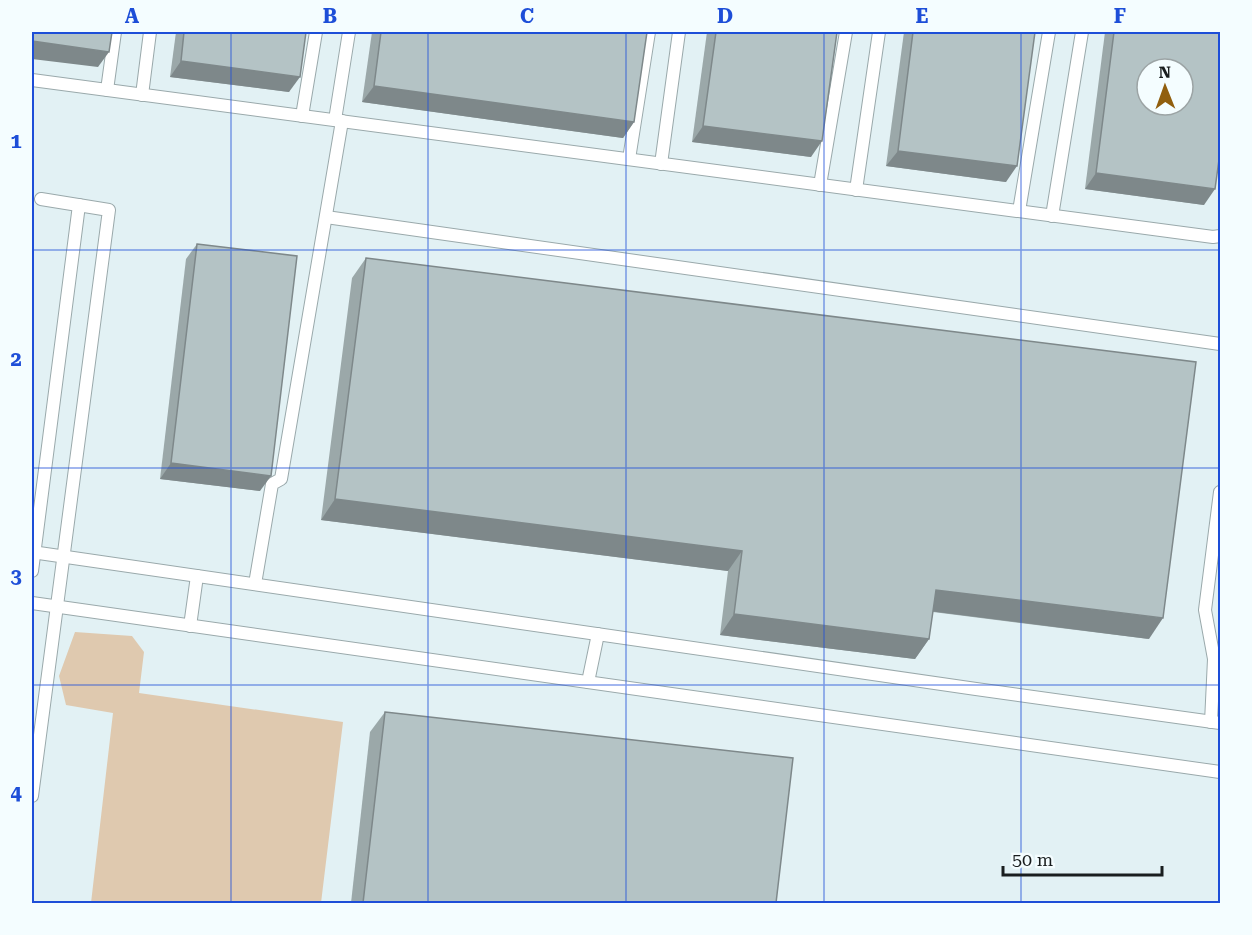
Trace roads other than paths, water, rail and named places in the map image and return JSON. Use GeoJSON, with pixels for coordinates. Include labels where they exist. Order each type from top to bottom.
{"type":"FeatureCollection","features":[{"type":"Feature","properties":{"kind":"lane"},"geometry":{"type":"LineString","coordinates":[[107,90],[115,32]]}},
{"type":"Feature","properties":{"kind":"lane"},"geometry":{"type":"LineString","coordinates":[[142,94],[150,32]]}},
{"type":"Feature","properties":{"kind":"lane"},"geometry":{"type":"LineString","coordinates":[[302,116],[316,32]]}},
{"type":"Feature","properties":{"kind":"lane"},"geometry":{"type":"LineString","coordinates":[[255,584],[272,484],[281,479],[326,217],[349,32]]}},
{"type":"Feature","properties":{"kind":"lane"},"geometry":{"type":"LineString","coordinates":[[629,159],[649,32]]}},
{"type":"Feature","properties":{"kind":"lane"},"geometry":{"type":"LineString","coordinates":[[661,164],[679,32]]}},
{"type":"Feature","properties":{"kind":"lane"},"geometry":{"type":"LineString","coordinates":[[820,185],[846,32]]}},
{"type":"Feature","properties":{"kind":"lane"},"geometry":{"type":"LineString","coordinates":[[856,190],[879,32]]}},
{"type":"Feature","properties":{"kind":"lane"},"geometry":{"type":"LineString","coordinates":[[1019,211],[1049,32]]}},
{"type":"Feature","properties":{"kind":"lane"},"geometry":{"type":"LineString","coordinates":[[1052,216],[1082,32]]}},
{"type":"Feature","properties":{"kind":"lane"},"geometry":{"type":"LineString","coordinates":[[32,80],[1052,216],[1213,237],[1221,236]]}},
{"type":"Feature","properties":{"kind":"lane"},"geometry":{"type":"LineString","coordinates":[[32,796],[109,210],[41,199]]}},
{"type":"Feature","properties":{"kind":"lane"},"geometry":{"type":"LineString","coordinates":[[32,571],[80,205]]}},
{"type":"Feature","properties":{"kind":"lane"},"geometry":{"type":"LineString","coordinates":[[326,217],[1221,345]]}},
{"type":"Feature","properties":{"kind":"lane"},"geometry":{"type":"LineString","coordinates":[[33,552],[1216,722],[1215,659],[1205,610],[1221,492]]}},
{"type":"Feature","properties":{"kind":"lane"},"geometry":{"type":"LineString","coordinates":[[190,626],[197,576]]}},
{"type":"Feature","properties":{"kind":"lane"},"geometry":{"type":"LineString","coordinates":[[32,603],[1221,772]]}},
{"type":"Feature","properties":{"kind":"lane"},"geometry":{"type":"LineString","coordinates":[[588,682],[598,634]]}}]}
